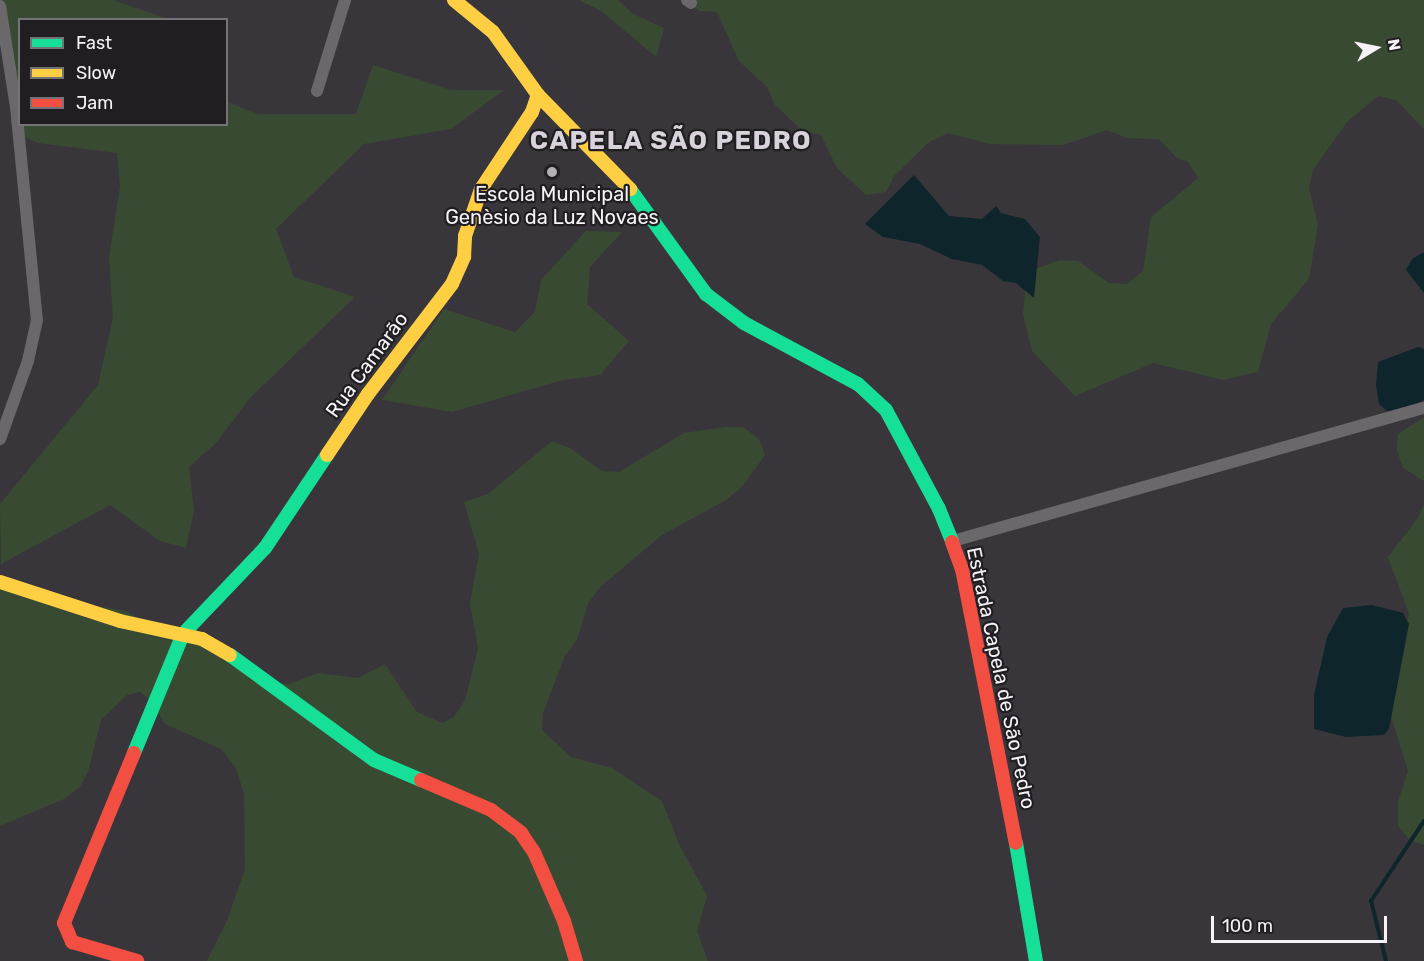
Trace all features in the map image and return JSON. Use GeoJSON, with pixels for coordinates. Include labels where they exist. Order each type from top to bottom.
{"type":"FeatureCollection","features":[{"type":"Feature","properties":{"kind":"street"},"geometry":{"type":"LineString","coordinates":[[317,91],[345,0]]}},
{"type":"Feature","properties":{"kind":"street","name":"Estrada Capela de São Pedro"},"geometry":{"type":"LineString","coordinates":[[454,0],[494,32],[538,95],[641,200],[706,294],[744,323],[876,397],[907,447],[953,541],[980,648],[1035,961]]}},
{"type":"Feature","properties":{"kind":"street"},"geometry":{"type":"LineString","coordinates":[[0,6],[16,107],[37,320],[28,361],[0,439]]}},
{"type":"Feature","properties":{"kind":"street","name":"Rua Camarão"},"geometry":{"type":"LineString","coordinates":[[183,634],[265,548],[368,394],[452,284],[464,257],[465,236],[481,189],[532,112],[538,95]]}},
{"type":"Feature","properties":{"kind":"street"},"geometry":{"type":"LineString","coordinates":[[953,541],[1424,408]]}},
{"type":"Feature","properties":{"kind":"street"},"geometry":{"type":"LineString","coordinates":[[0,582],[120,621],[183,634],[223,650],[374,760],[472,801],[506,820],[534,852],[564,921],[576,961]]}},
{"type":"Feature","properties":{"kind":"street"},"geometry":{"type":"LineString","coordinates":[[137,961],[72,942],[64,923],[183,634]]}},
{"type":"Feature","properties":{"kind":"green space"},"geometry":{"type":"Polygon","coordinates":[[[2,0],[113,0],[165,18],[18,18],[18,97],[2,0]]]}},
{"type":"Feature","properties":{"kind":"green space"},"geometry":{"type":"Polygon","coordinates":[[[579,0],[618,0],[633,14],[664,28],[656,57],[601,11],[579,0]]]}},
{"type":"Feature","properties":{"kind":"green space"},"geometry":{"type":"Polygon","coordinates":[[[693,0],[1424,0],[1424,129],[1396,100],[1378,96],[1347,122],[1313,170],[1309,188],[1318,225],[1309,279],[1271,324],[1258,372],[1223,380],[1153,363],[1075,396],[1032,351],[1023,314],[1027,272],[1060,260],[1078,261],[1109,283],[1127,284],[1143,271],[1151,217],[1198,178],[1188,162],[1176,157],[1159,139],[1127,138],[1107,130],[1063,145],[989,144],[948,133],[929,142],[894,176],[886,192],[866,195],[837,168],[821,135],[803,131],[774,104],[768,88],[739,61],[717,12],[699,11],[688,3],[693,0]]]}},
{"type":"Feature","properties":{"kind":"green space"},"geometry":{"type":"Polygon","coordinates":[[[373,65],[451,90],[504,90],[451,129],[364,144],[276,229],[294,277],[355,297],[251,397],[216,443],[189,467],[194,511],[186,548],[160,541],[110,505],[1,564],[0,504],[98,385],[113,318],[109,257],[120,187],[117,153],[38,143],[25,137],[23,126],[228,126],[228,102],[258,114],[356,114],[373,65]]]}},
{"type":"Feature","properties":{"kind":"green space"},"geometry":{"type":"Polygon","coordinates":[[[586,231],[622,232],[590,267],[587,304],[629,341],[600,375],[563,380],[452,412],[382,400],[444,309],[515,332],[535,312],[541,280],[586,231]]]}},
{"type":"Feature","properties":{"kind":"green space"},"geometry":{"type":"Polygon","coordinates":[[[1424,417],[1424,481],[1403,468],[1397,451],[1398,434],[1424,417]]]}},
{"type":"Feature","properties":{"kind":"green space"},"geometry":{"type":"Polygon","coordinates":[[[725,427],[743,427],[759,439],[765,455],[742,487],[726,500],[662,535],[600,587],[588,603],[577,640],[565,656],[543,713],[542,730],[571,757],[612,768],[662,801],[679,844],[707,896],[697,931],[708,961],[207,961],[227,921],[245,869],[244,794],[236,768],[221,749],[165,724],[149,699],[140,692],[127,695],[101,720],[88,772],[80,787],[64,799],[0,826],[0,583],[50,598],[126,611],[166,635],[215,646],[253,680],[289,684],[318,673],[358,678],[385,664],[417,712],[442,723],[454,717],[465,700],[478,648],[470,603],[479,554],[464,502],[488,494],[552,441],[570,448],[602,471],[619,472],[684,433],[725,427]]]}},
{"type":"Feature","properties":{"kind":"green space"},"geometry":{"type":"Polygon","coordinates":[[[1424,504],[1424,845],[1410,840],[1398,826],[1398,802],[1408,771],[1386,700],[1409,614],[1388,557],[1418,518],[1424,504]]]}},
{"type":"Feature","properties":{"kind":"water"},"geometry":{"type":"Polygon","coordinates":[[[914,175],[949,216],[982,219],[996,206],[1001,213],[1025,219],[1040,237],[1034,298],[1016,283],[1003,281],[982,265],[952,259],[920,244],[883,237],[865,224],[914,175]]]}},
{"type":"Feature","properties":{"kind":"water"},"geometry":{"type":"Polygon","coordinates":[[[1424,252],[1424,293],[1406,270],[1412,259],[1424,252]]]}},
{"type":"Feature","properties":{"kind":"water"},"geometry":{"type":"Polygon","coordinates":[[[1418,347],[1424,349],[1424,400],[1401,412],[1387,411],[1379,404],[1376,385],[1378,362],[1418,347]]]}},
{"type":"Feature","properties":{"kind":"water"},"geometry":{"type":"Polygon","coordinates":[[[1372,605],[1403,613],[1409,624],[1389,729],[1384,735],[1346,737],[1314,729],[1314,695],[1327,637],[1343,608],[1372,605]]]}},
{"type":"Feature","properties":{"kind":"waterway"},"geometry":{"type":"LineString","coordinates":[[1386,961],[1371,901],[1424,821]]}},
{"type":"Feature","properties":{"kind":"traffic: fast"},"geometry":{"type":"LineString","coordinates":[[630,189],[706,294],[744,323],[858,384],[886,410],[939,509],[952,542]]}},
{"type":"Feature","properties":{"kind":"traffic: fast"},"geometry":{"type":"LineString","coordinates":[[134,753],[183,634],[265,548],[327,455]]}},
{"type":"Feature","properties":{"kind":"traffic: fast"},"geometry":{"type":"LineString","coordinates":[[230,655],[374,760],[421,780]]}},
{"type":"Feature","properties":{"kind":"traffic: fast"},"geometry":{"type":"LineString","coordinates":[[1016,843],[1036,961]]}},
{"type":"Feature","properties":{"kind":"traffic: slow"},"geometry":{"type":"LineString","coordinates":[[454,0],[493,32],[538,95],[630,189]]}},
{"type":"Feature","properties":{"kind":"traffic: slow"},"geometry":{"type":"LineString","coordinates":[[327,455],[368,394],[452,284],[464,257],[465,236],[481,189],[532,112],[538,95]]}},
{"type":"Feature","properties":{"kind":"traffic: slow"},"geometry":{"type":"LineString","coordinates":[[0,582],[120,621],[202,639],[230,655]]}},
{"type":"Feature","properties":{"kind":"traffic: jam"},"geometry":{"type":"LineString","coordinates":[[952,542],[962,569],[1016,843]]}},
{"type":"Feature","properties":{"kind":"traffic: jam"},"geometry":{"type":"LineString","coordinates":[[134,753],[64,923],[72,942],[137,961]]}},
{"type":"Feature","properties":{"kind":"traffic: jam"},"geometry":{"type":"LineString","coordinates":[[421,780],[491,810],[521,833],[534,852],[564,921],[576,961]]}},
{"type":"Feature","properties":{"kind":"place","name":"Escola Municipal Genèsio da Luz Novaes"},"geometry":{"type":"Point","coordinates":[552,172]}},
{"type":"Feature","properties":{"kind":"district","name":"CAPELA SÃO PEDRO"},"geometry":{"type":"Point","coordinates":[671,141]}}]}
